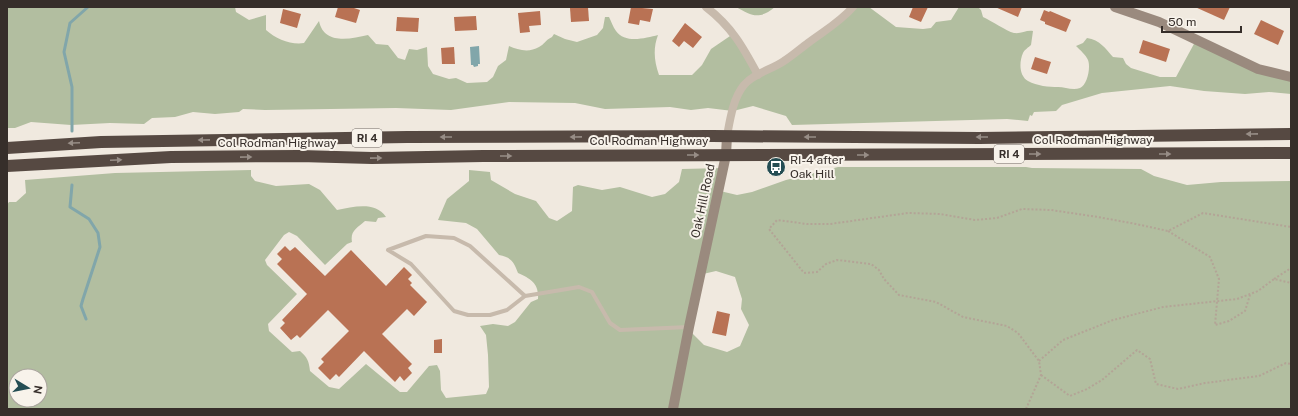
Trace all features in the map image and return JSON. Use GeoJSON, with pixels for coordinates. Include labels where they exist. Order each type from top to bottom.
{"type":"FeatureCollection","features":[{"type":"Feature","properties":{"kind":"highway","name":"Col Rodman Highway"},"geometry":{"type":"LineString","coordinates":[[7,148],[102,142],[399,137],[727,136],[978,138],[1291,134]]}},
{"type":"Feature","properties":{"kind":"highway","name":"Col Rodman Highway"},"geometry":{"type":"LineString","coordinates":[[7,166],[171,157],[300,156],[372,158],[1291,153]]}},
{"type":"Feature","properties":{"kind":"street"},"geometry":{"type":"LineString","coordinates":[[706,7],[730,29],[738,39],[758,75]]}},
{"type":"Feature","properties":{"kind":"street","name":"Oak Hill Road"},"geometry":{"type":"LineString","coordinates":[[673,409],[726,155],[727,136],[733,109],[741,90],[745,84],[758,75],[783,62],[834,25],[853,7]]}},
{"type":"Feature","properties":{"kind":"street"},"geometry":{"type":"LineString","coordinates":[[1115,7],[1159,22],[1258,69],[1291,77]]}},
{"type":"Feature","properties":{"kind":"lane"},"geometry":{"type":"LineString","coordinates":[[525,296],[470,246],[454,238],[426,236],[388,250],[411,264],[454,311],[468,315],[490,315],[507,310],[525,296],[580,287],[592,292],[610,323],[620,330],[689,327]]}},
{"type":"Feature","properties":{"kind":"path"},"geometry":{"type":"LineString","coordinates":[[1026,409],[1041,375],[1039,361],[1018,333],[1007,326],[963,317],[936,302],[899,295],[884,279],[879,270],[871,264],[837,260],[826,264],[817,272],[804,273],[769,229],[777,220],[807,224],[830,224],[908,213],[940,214],[975,220],[997,218],[1022,209],[1052,210],[1098,217],[1168,231],[1210,257],[1219,279],[1215,325],[1229,321],[1245,311],[1251,294]]}},
{"type":"Feature","properties":{"kind":"path"},"geometry":{"type":"LineString","coordinates":[[1168,231],[1203,213],[1291,227]]}},
{"type":"Feature","properties":{"kind":"path"},"geometry":{"type":"LineString","coordinates":[[1039,361],[1063,340],[1113,320],[1163,307],[1237,299],[1258,291],[1291,268]]}},
{"type":"Feature","properties":{"kind":"path"},"geometry":{"type":"LineString","coordinates":[[1274,279],[1291,283]]}},
{"type":"Feature","properties":{"kind":"path"},"geometry":{"type":"LineString","coordinates":[[1041,375],[1070,396],[1087,389],[1102,380],[1137,350],[1150,359],[1156,384],[1178,389],[1205,383],[1259,376],[1286,363],[1291,364]]}},
{"type":"Feature","properties":{"kind":"green space"},"geometry":{"type":"Polygon","coordinates":[[[7,7],[235,7],[236,12],[249,20],[266,15],[266,30],[279,39],[289,42],[304,43],[319,21],[326,34],[332,37],[346,39],[368,35],[376,44],[388,45],[398,58],[405,60],[409,49],[417,50],[427,47],[428,66],[433,74],[449,79],[456,78],[467,83],[487,82],[493,77],[498,66],[506,60],[509,46],[520,50],[535,49],[541,46],[554,34],[577,42],[597,35],[603,28],[605,17],[609,17],[616,31],[625,38],[636,39],[658,35],[655,45],[655,55],[659,75],[692,75],[702,65],[711,49],[733,34],[761,74],[853,7],[869,7],[896,27],[923,29],[931,28],[936,22],[951,20],[959,7],[978,7],[981,10],[983,17],[1011,32],[1017,33],[1033,31],[1031,45],[1025,50],[1020,64],[1021,72],[1025,79],[1035,84],[1072,89],[1080,88],[1085,83],[1088,76],[1089,63],[1086,56],[1076,46],[1083,43],[1087,38],[1099,43],[1113,57],[1123,58],[1126,64],[1131,68],[1160,77],[1176,77],[1195,42],[1256,68],[1291,75],[1291,94],[1269,92],[1245,94],[1204,91],[1170,86],[1102,93],[1062,105],[1056,111],[1034,112],[1032,116],[1030,115],[1028,121],[1007,119],[792,125],[786,116],[753,106],[733,111],[708,108],[691,110],[670,107],[605,109],[575,103],[509,102],[451,110],[396,108],[243,109],[239,112],[215,114],[193,112],[175,117],[152,118],[144,124],[110,123],[71,125],[31,122],[15,128],[7,128],[7,7]]]}},
{"type":"Feature","properties":{"kind":"green space"},"geometry":{"type":"Polygon","coordinates":[[[736,7],[775,7],[764,14],[756,15],[747,13],[736,7]]]}},
{"type":"Feature","properties":{"kind":"green space"},"geometry":{"type":"Polygon","coordinates":[[[838,167],[1026,167],[1141,169],[1154,176],[1187,185],[1221,182],[1291,181],[1291,409],[7,409],[7,205],[9,202],[16,202],[26,193],[25,180],[115,173],[251,170],[251,176],[255,181],[276,186],[309,184],[320,190],[337,210],[364,206],[376,209],[386,217],[378,218],[376,222],[365,221],[353,232],[352,242],[347,244],[325,265],[297,236],[289,232],[284,235],[265,260],[267,265],[297,294],[268,324],[269,331],[292,352],[300,351],[306,357],[310,371],[329,387],[339,389],[366,364],[400,392],[407,392],[429,366],[437,365],[440,371],[441,390],[446,398],[486,394],[489,387],[488,355],[486,335],[480,326],[493,324],[508,326],[515,322],[531,302],[538,299],[536,285],[527,277],[518,273],[512,261],[499,255],[477,229],[466,223],[438,220],[447,199],[469,181],[469,170],[490,172],[491,180],[515,194],[536,201],[549,218],[557,221],[572,211],[573,187],[578,185],[602,190],[620,187],[652,197],[665,194],[679,182],[682,169],[723,168],[720,191],[737,195],[752,192],[786,180],[838,167]],[[716,271],[703,274],[690,331],[704,345],[727,352],[740,346],[749,325],[741,309],[742,299],[735,277],[716,271]]]}},
{"type":"Feature","properties":{"kind":"water"},"geometry":{"type":"Polygon","coordinates":[[[479,46],[480,64],[474,67],[471,65],[470,47],[479,46]]]}},
{"type":"Feature","properties":{"kind":"building"},"geometry":{"type":"Polygon","coordinates":[[[338,7],[351,7],[360,10],[356,23],[335,17],[338,7]]]}},
{"type":"Feature","properties":{"kind":"building"},"geometry":{"type":"Polygon","coordinates":[[[588,7],[589,21],[571,22],[570,8],[588,7]]]}},
{"type":"Feature","properties":{"kind":"building"},"geometry":{"type":"Polygon","coordinates":[[[631,7],[653,9],[650,22],[640,20],[639,25],[628,23],[631,7]]]}},
{"type":"Feature","properties":{"kind":"building"},"geometry":{"type":"Polygon","coordinates":[[[913,7],[928,7],[921,22],[909,17],[913,7]]]}},
{"type":"Feature","properties":{"kind":"building"},"geometry":{"type":"Polygon","coordinates":[[[995,7],[1022,7],[1018,17],[995,7]]]}},
{"type":"Feature","properties":{"kind":"building"},"geometry":{"type":"Polygon","coordinates":[[[1195,7],[1230,7],[1224,20],[1195,7]]]}},
{"type":"Feature","properties":{"kind":"building"},"geometry":{"type":"Polygon","coordinates":[[[283,9],[301,14],[297,28],[280,23],[283,9]]]}},
{"type":"Feature","properties":{"kind":"building"},"geometry":{"type":"Polygon","coordinates":[[[1044,10],[1071,20],[1066,32],[1045,24],[1045,22],[1040,20],[1044,10]]]}},
{"type":"Feature","properties":{"kind":"building"},"geometry":{"type":"Polygon","coordinates":[[[540,11],[541,25],[529,26],[530,32],[520,33],[518,13],[540,11]]]}},
{"type":"Feature","properties":{"kind":"building"},"geometry":{"type":"Polygon","coordinates":[[[476,16],[477,30],[455,31],[454,17],[476,16]]]}},
{"type":"Feature","properties":{"kind":"building"},"geometry":{"type":"Polygon","coordinates":[[[397,17],[419,18],[418,32],[396,31],[397,17]]]}},
{"type":"Feature","properties":{"kind":"building"},"geometry":{"type":"Polygon","coordinates":[[[1261,20],[1284,31],[1278,45],[1254,34],[1261,20]]]}},
{"type":"Feature","properties":{"kind":"building"},"geometry":{"type":"Polygon","coordinates":[[[685,23],[702,37],[693,48],[684,41],[679,47],[672,41],[685,23]]]}},
{"type":"Feature","properties":{"kind":"building"},"geometry":{"type":"Polygon","coordinates":[[[1143,40],[1170,49],[1166,62],[1139,53],[1143,40]]]}},
{"type":"Feature","properties":{"kind":"building"},"geometry":{"type":"Polygon","coordinates":[[[454,47],[455,64],[442,64],[441,48],[454,47]]]}},
{"type":"Feature","properties":{"kind":"building"},"geometry":{"type":"Polygon","coordinates":[[[1035,57],[1051,62],[1047,74],[1031,69],[1035,57]]]}},
{"type":"Feature","properties":{"kind":"building"},"geometry":{"type":"Polygon","coordinates":[[[285,246],[290,251],[295,247],[325,276],[351,250],[386,286],[404,267],[412,275],[408,279],[412,283],[410,285],[427,302],[414,316],[407,309],[382,334],[412,364],[408,368],[412,373],[404,381],[400,376],[395,382],[364,351],[339,377],[336,374],[330,380],[318,368],[324,362],[321,359],[349,331],[328,310],[300,338],[297,335],[291,340],[280,328],[285,323],[282,320],[307,294],[277,264],[282,259],[277,254],[285,246]]]}},
{"type":"Feature","properties":{"kind":"building"},"geometry":{"type":"Polygon","coordinates":[[[717,311],[730,314],[726,336],[712,333],[717,311]]]}},
{"type":"Feature","properties":{"kind":"building"},"geometry":{"type":"Polygon","coordinates":[[[442,339],[442,353],[434,353],[434,340],[442,339]]]}},
{"type":"Feature","properties":{"kind":"waterway"},"geometry":{"type":"LineString","coordinates":[[72,131],[72,87],[64,52],[70,23],[88,7]]}},
{"type":"Feature","properties":{"kind":"waterway"},"geometry":{"type":"LineString","coordinates":[[72,185],[70,207],[89,219],[98,233],[100,247],[81,306],[86,319]]}},
{"type":"Feature","properties":{"kind":"place","name":"RI-4 after Oak Hill"},"geometry":{"type":"Point","coordinates":[776,167]}}]}
